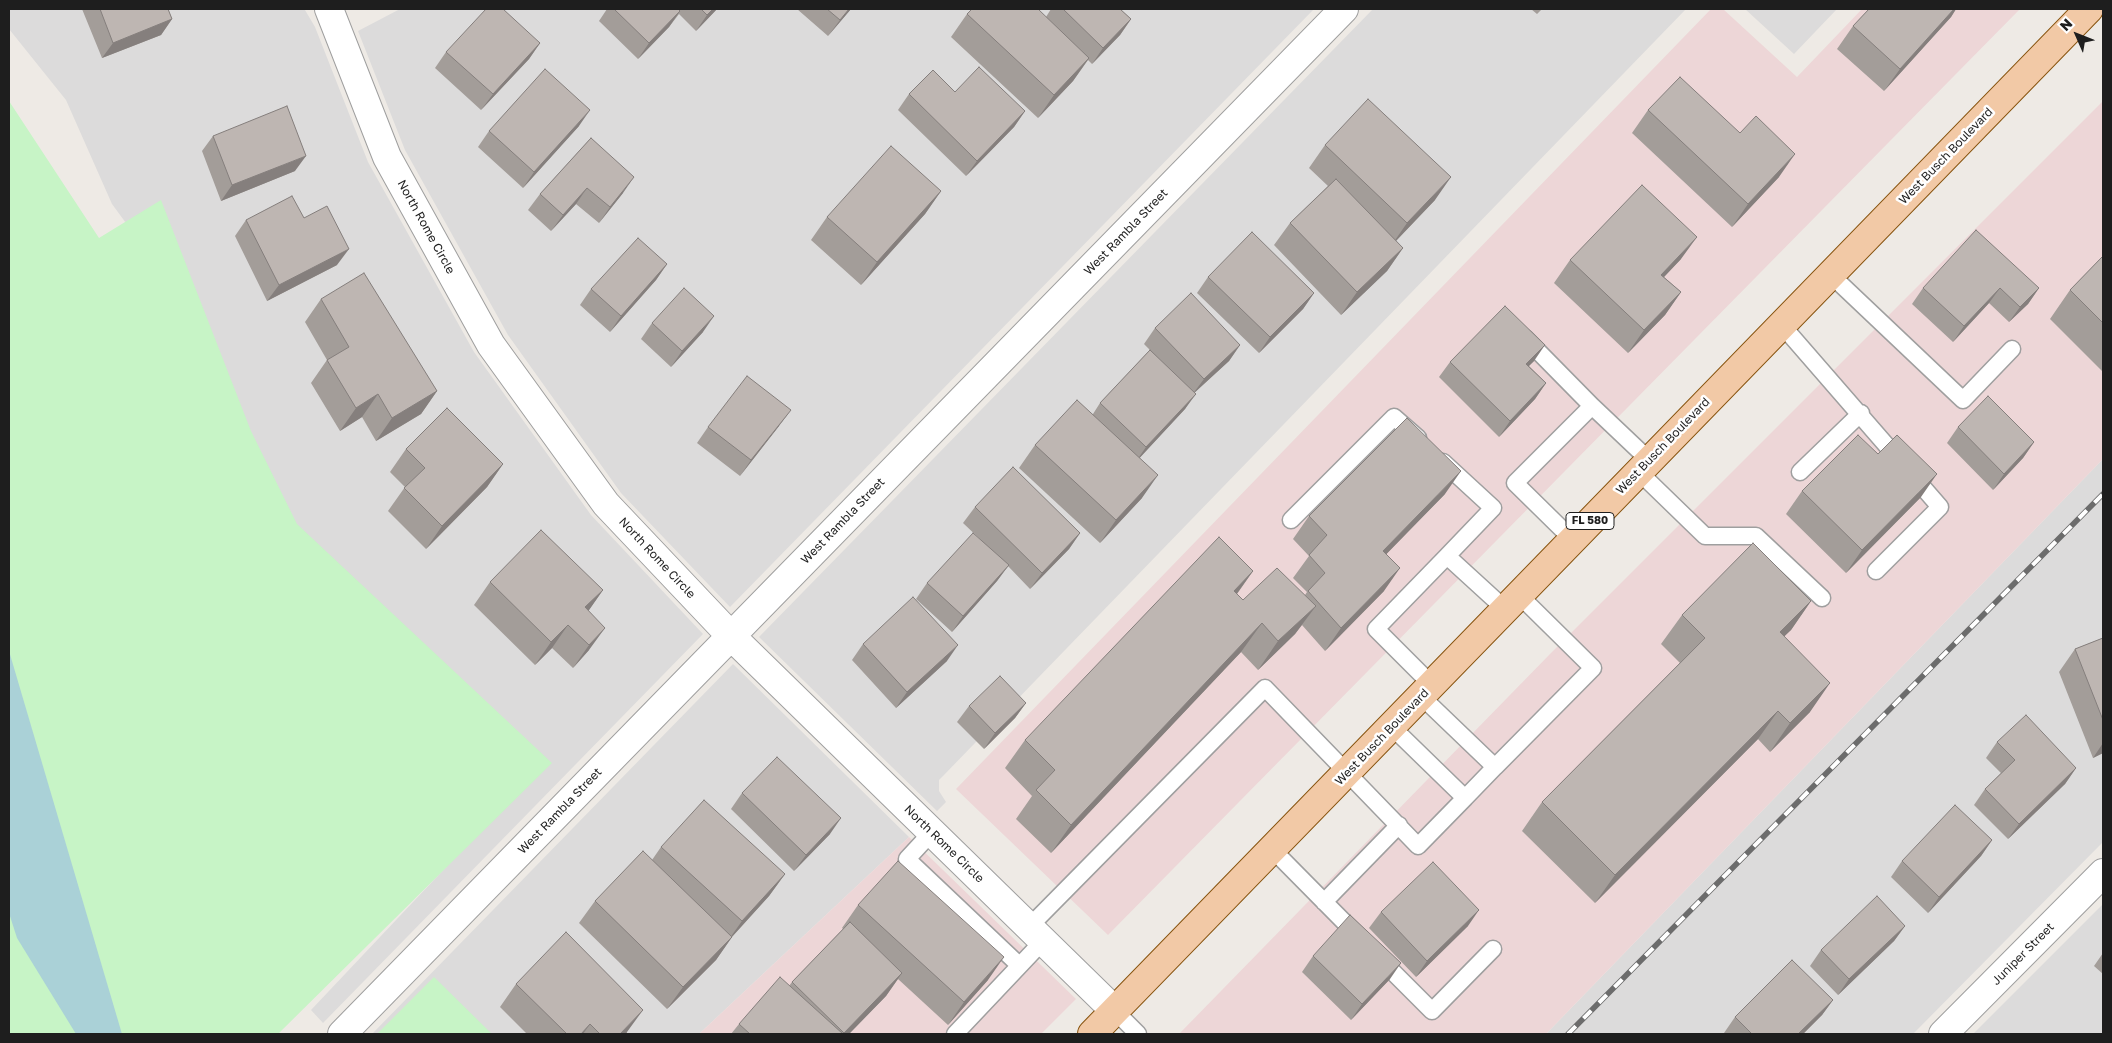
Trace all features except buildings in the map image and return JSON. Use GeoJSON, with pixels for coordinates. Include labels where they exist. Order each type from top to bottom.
{"type":"FeatureCollection","features":[{"type":"Feature","properties":{"kind":"main road","name":"West Busch Boulevard"},"geometry":{"type":"LineString","coordinates":[[1092,1034],[1830,274],[2079,12]]}},
{"type":"Feature","properties":{"kind":"street","name":"West Rambla Street"},"geometry":{"type":"LineString","coordinates":[[342,1034],[1344,9]]}},
{"type":"Feature","properties":{"kind":"street","name":"North Rome Circle"},"geometry":{"type":"LineString","coordinates":[[339,12],[387,157],[492,345],[606,504],[731,636],[1115,1011]]}},
{"type":"Feature","properties":{"kind":"street","name":"Juniper Street"},"geometry":{"type":"LineString","coordinates":[[1944,1034],[2103,873]]}},
{"type":"Feature","properties":{"kind":"lane"},"geometry":{"type":"LineString","coordinates":[[1830,274],[1963,400],[2012,349]]}},
{"type":"Feature","properties":{"kind":"lane"},"geometry":{"type":"LineString","coordinates":[[1781,324],[1861,413],[1940,507],[1876,570]]}},
{"type":"Feature","properties":{"kind":"lane"},"geometry":{"type":"LineString","coordinates":[[1522,335],[1592,406],[1705,536],[1756,536],[1822,598]]}},
{"type":"Feature","properties":{"kind":"lane"},"geometry":{"type":"LineString","coordinates":[[1572,540],[1515,483],[1592,406]]}},
{"type":"Feature","properties":{"kind":"lane"},"geometry":{"type":"LineString","coordinates":[[1800,472],[1861,413]]}},
{"type":"Feature","properties":{"kind":"lane"},"geometry":{"type":"LineString","coordinates":[[1291,520],[1394,417],[1493,508],[1376,629],[1427,691],[1495,767]]}},
{"type":"Feature","properties":{"kind":"lane"},"geometry":{"type":"LineString","coordinates":[[955,1034],[1020,966],[1036,934],[1265,688],[1418,846],[1593,668],[1512,602],[1447,556]]}},
{"type":"Feature","properties":{"kind":"lane"},"geometry":{"type":"LineString","coordinates":[[1391,726],[1465,798]]}},
{"type":"Feature","properties":{"kind":"lane"},"geometry":{"type":"LineString","coordinates":[[1324,902],[1399,825]]}},
{"type":"Feature","properties":{"kind":"lane"},"geometry":{"type":"LineString","coordinates":[[932,832],[907,859],[1020,966]]}},
{"type":"Feature","properties":{"kind":"lane"},"geometry":{"type":"LineString","coordinates":[[1272,849],[1432,1012],[1494,949]]}},
{"type":"Feature","properties":{"kind":"lane"},"geometry":{"type":"LineString","coordinates":[[1115,1011],[1138,1034]]}},
{"type":"Feature","properties":{"kind":"shaded area"},"geometry":{"type":"Polygon","coordinates":[[[9,9],[308,9],[305,10],[315,27],[368,162],[474,352],[591,515],[703,634],[323,1023],[311,1010],[500,810],[357,695],[159,268],[112,204],[66,100],[9,29],[9,9]]]}},
{"type":"Feature","properties":{"kind":"shaded area"},"geometry":{"type":"Polygon","coordinates":[[[400,9],[1314,9],[730,607],[621,493],[508,335],[405,150],[358,31],[400,9]]]}},
{"type":"Feature","properties":{"kind":"shaded area"},"geometry":{"type":"Polygon","coordinates":[[[1373,9],[1686,9],[939,780],[939,791],[946,802],[937,811],[759,637],[1373,9]]]}},
{"type":"Feature","properties":{"kind":"shaded area"},"geometry":{"type":"Polygon","coordinates":[[[1711,9],[1723,9],[1797,77],[1862,9],[2020,9],[1108,935],[956,789],[1711,9]]]}},
{"type":"Feature","properties":{"kind":"shaded area"},"geometry":{"type":"Polygon","coordinates":[[[1745,9],[1837,9],[1794,54],[1745,9]]]}},
{"type":"Feature","properties":{"kind":"shaded area"},"geometry":{"type":"Polygon","coordinates":[[[2103,101],[2103,459],[1546,1034],[1179,1034],[1550,654],[2103,101]]]}},
{"type":"Feature","properties":{"kind":"shaded area"},"geometry":{"type":"Polygon","coordinates":[[[2103,459],[2103,842],[1913,1034],[1546,1034],[2103,459]]]}},
{"type":"Feature","properties":{"kind":"shaded area"},"geometry":{"type":"Polygon","coordinates":[[[733,664],[909,837],[699,1034],[372,1034],[733,664]]]}},
{"type":"Feature","properties":{"kind":"shaded area"},"geometry":{"type":"Polygon","coordinates":[[[909,837],[1076,999],[1041,1034],[699,1034],[909,837]]]}},
{"type":"Feature","properties":{"kind":"shaded area"},"geometry":{"type":"Polygon","coordinates":[[[2103,904],[2103,1034],[1973,1034],[2103,904]]]}},
{"type":"Feature","properties":{"kind":"green space"},"geometry":{"type":"Polygon","coordinates":[[[9,101],[99,238],[161,200],[251,431],[297,524],[552,763],[278,1034],[9,1034],[9,101]]]}},
{"type":"Feature","properties":{"kind":"green space"},"geometry":{"type":"Polygon","coordinates":[[[434,977],[492,1034],[377,1034],[434,977]]]}},
{"type":"Feature","properties":{"kind":"water"},"geometry":{"type":"Polygon","coordinates":[[[9,651],[122,1034],[76,1034],[17,938],[9,913],[9,651]]]}},
{"type":"Feature","properties":{"kind":"railway"},"geometry":{"type":"LineString","coordinates":[[1568,1034],[2103,494]]}}]}
